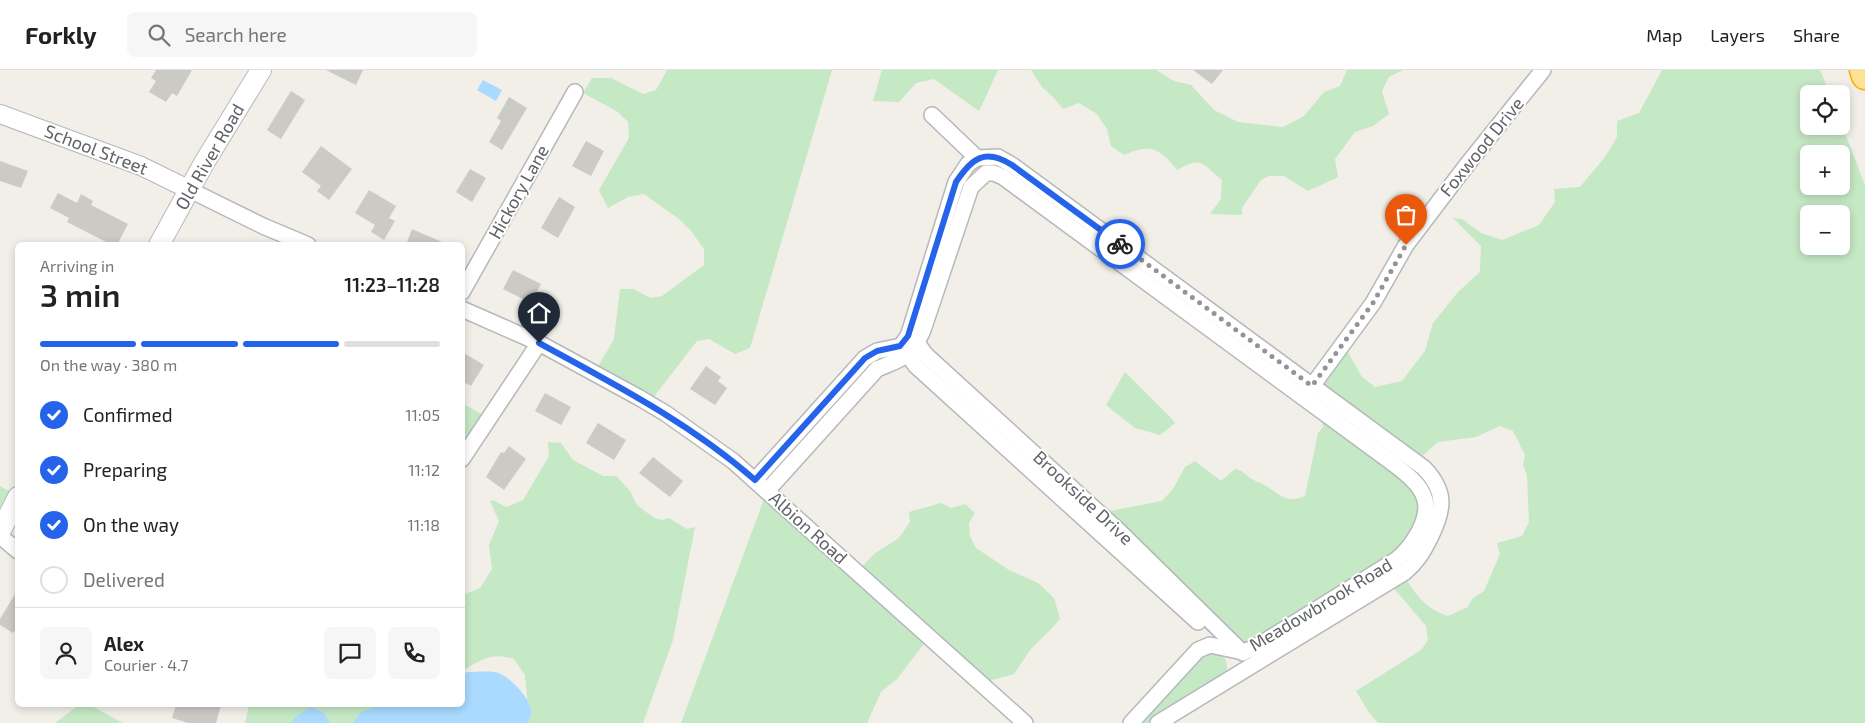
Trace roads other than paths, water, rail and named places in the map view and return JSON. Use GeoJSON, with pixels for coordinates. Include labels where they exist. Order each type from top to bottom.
{"type":"FeatureCollection","features":[{"type":"Feature","properties":{"kind":"highway"},"geometry":{"type":"LineString","coordinates":[[1863,70],[1865,76]]}},
{"type":"Feature","properties":{"kind":"main road","name":"Old River Road"},"geometry":{"type":"LineString","coordinates":[[162,242],[204,163],[261,70]]}},
{"type":"Feature","properties":{"kind":"main road"},"geometry":{"type":"LineString","coordinates":[[0,532],[15,503]]}},
{"type":"Feature","properties":{"kind":"street","name":"Foxwood Drive"},"geometry":{"type":"LineString","coordinates":[[1307,392],[1373,303],[1406,245],[1543,70]]}},
{"type":"Feature","properties":{"kind":"street","name":"Hickory Lane"},"geometry":{"type":"LineString","coordinates":[[465,287],[576,92]]}},
{"type":"Feature","properties":{"kind":"street","name":"School Street"},"geometry":{"type":"LineString","coordinates":[[0,114],[141,166],[190,190]]}},
{"type":"Feature","properties":{"kind":"street"},"geometry":{"type":"LineString","coordinates":[[932,115],[977,158]]}},
{"type":"Feature","properties":{"kind":"street"},"geometry":{"type":"LineString","coordinates":[[908,345],[956,182],[968,164],[977,158],[998,157],[1012,165],[1193,297],[1307,392]]}},
{"type":"Feature","properties":{"kind":"street"},"geometry":{"type":"LineString","coordinates":[[767,491],[876,368],[908,345],[971,187],[986,173],[994,173],[1003,177],[1184,310],[1307,392]]}},
{"type":"Feature","properties":{"kind":"street"},"geometry":{"type":"LineString","coordinates":[[190,190],[263,226],[301,242]]}},
{"type":"Feature","properties":{"kind":"street"},"geometry":{"type":"LineString","coordinates":[[1184,310],[1193,297]]}},
{"type":"Feature","properties":{"kind":"street","name":"Albion Road"},"geometry":{"type":"LineString","coordinates":[[465,310],[539,343],[665,413],[733,461],[1025,723]]}},
{"type":"Feature","properties":{"kind":"street"},"geometry":{"type":"LineString","coordinates":[[465,454],[539,343]]}},
{"type":"Feature","properties":{"kind":"street"},"geometry":{"type":"LineString","coordinates":[[755,480],[865,358],[877,351],[908,345]]}},
{"type":"Feature","properties":{"kind":"street","name":"Brookside Drive"},"geometry":{"type":"LineString","coordinates":[[908,345],[916,366],[1182,608],[1246,670]]}},
{"type":"Feature","properties":{"kind":"street","name":"Brookside Drive"},"geometry":{"type":"LineString","coordinates":[[908,345],[926,355],[1120,532],[1242,652],[1246,670]]}},
{"type":"Feature","properties":{"kind":"street","name":"Meadowbrook Road"},"geometry":{"type":"LineString","coordinates":[[1158,723],[1401,575],[1416,564],[1437,524],[1442,511],[1441,499],[1431,476],[1413,460],[1307,392]]}},
{"type":"Feature","properties":{"kind":"street","name":"Meadowbrook Road"},"geometry":{"type":"LineString","coordinates":[[1132,723],[1198,650],[1210,645],[1242,652],[1254,648],[1396,560],[1407,551],[1419,531],[1425,499],[1418,486],[1405,473],[1307,392]]}},
{"type":"Feature","properties":{"kind":"street"},"geometry":{"type":"LineString","coordinates":[[1405,473],[1413,460]]}},
{"type":"Feature","properties":{"kind":"street"},"geometry":{"type":"LineString","coordinates":[[0,536],[15,548]]}},
{"type":"Feature","properties":{"kind":"water"},"geometry":{"type":"Polygon","coordinates":[[[483,80],[502,90],[496,101],[477,90],[483,80]]]}},
{"type":"Feature","properties":{"kind":"water"},"geometry":{"type":"Polygon","coordinates":[[[495,672],[507,678],[519,689],[529,703],[531,716],[527,723],[353,723],[361,712],[375,707],[465,707],[465,674],[495,672]]]}},
{"type":"Feature","properties":{"kind":"water"},"geometry":{"type":"Polygon","coordinates":[[[311,707],[323,712],[330,723],[291,723],[298,715],[311,707]]]}}]}
